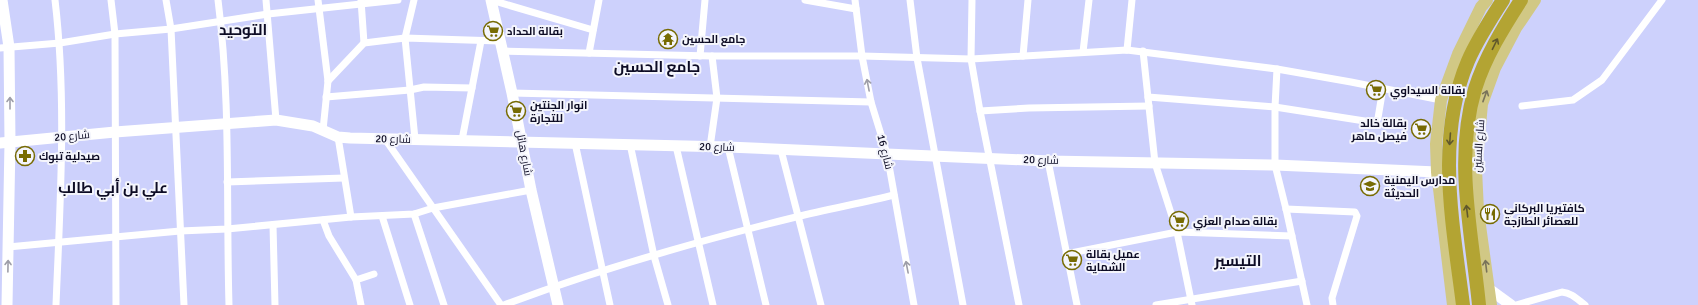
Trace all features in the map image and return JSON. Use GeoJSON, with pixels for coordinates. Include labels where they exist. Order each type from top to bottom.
{"type":"FeatureCollection","features":[{"type":"Feature","properties":{"kind":"highway"},"geometry":{"type":"LineString","coordinates":[[1463,305],[1451,249],[1448,170],[1450,133],[1454,104],[1468,62],[1486,27],[1503,0]]}},
{"type":"Feature","properties":{"kind":"highway","name":"شارع الستين"},"geometry":{"type":"LineString","coordinates":[[1479,305],[1483,290],[1466,198],[1465,170],[1469,118],[1476,88],[1487,60],[1500,33],[1521,0]]}},
{"type":"Feature","properties":{"kind":"main road"},"geometry":{"type":"LineString","coordinates":[[1454,305],[1451,249],[1437,172],[1436,144],[1442,100],[1458,54],[1481,7],[1487,0]]}},
{"type":"Feature","properties":{"kind":"main road","name":"شارع الستين"},"geometry":{"type":"LineString","coordinates":[[1491,305],[1483,290],[1476,169],[1482,104],[1499,61],[1516,28],[1535,0]]}},
{"type":"Feature","properties":{"kind":"street"},"geometry":{"type":"LineString","coordinates":[[2,0],[5,48],[5,143],[8,248],[7,305]]}},
{"type":"Feature","properties":{"kind":"street"},"geometry":{"type":"LineString","coordinates":[[55,0],[60,43],[62,136],[56,305]]}},
{"type":"Feature","properties":{"kind":"street"},"geometry":{"type":"LineString","coordinates":[[111,0],[115,34],[116,305]]}},
{"type":"Feature","properties":{"kind":"street"},"geometry":{"type":"LineString","coordinates":[[166,0],[171,29],[184,305]]}},
{"type":"Feature","properties":{"kind":"street"},"geometry":{"type":"LineString","coordinates":[[218,0],[221,20],[227,123],[229,305]]}},
{"type":"Feature","properties":{"kind":"street"},"geometry":{"type":"LineString","coordinates":[[266,0],[276,120]]}},
{"type":"Feature","properties":{"kind":"street"},"geometry":{"type":"LineString","coordinates":[[318,0],[328,81],[323,130]]}},
{"type":"Feature","properties":{"kind":"street"},"geometry":{"type":"LineString","coordinates":[[5,48],[60,43],[115,34],[171,29],[221,20],[361,2],[398,0]]}},
{"type":"Feature","properties":{"kind":"street"},"geometry":{"type":"LineString","coordinates":[[414,0],[405,38],[416,139]]}},
{"type":"Feature","properties":{"kind":"street"},"geometry":{"type":"LineString","coordinates":[[491,0],[593,30]]}},
{"type":"Feature","properties":{"kind":"street","name":"شارع هائل"},"geometry":{"type":"LineString","coordinates":[[491,0],[512,93],[531,190],[558,305]]}},
{"type":"Feature","properties":{"kind":"street"},"geometry":{"type":"LineString","coordinates":[[589,53],[599,0]]}},
{"type":"Feature","properties":{"kind":"street"},"geometry":{"type":"LineString","coordinates":[[700,56],[705,0]]}},
{"type":"Feature","properties":{"kind":"street"},"geometry":{"type":"LineString","coordinates":[[805,0],[856,9]]}},
{"type":"Feature","properties":{"kind":"street","name":"شارع 16"},"geometry":{"type":"LineString","coordinates":[[855,0],[862,56],[871,102],[887,154],[914,305]]}},
{"type":"Feature","properties":{"kind":"street"},"geometry":{"type":"LineString","coordinates":[[910,0],[918,58],[963,305]]}},
{"type":"Feature","properties":{"kind":"street"},"geometry":{"type":"LineString","coordinates":[[972,0],[972,59],[980,111],[1019,305]]}},
{"type":"Feature","properties":{"kind":"street"},"geometry":{"type":"LineString","coordinates":[[1023,56],[1028,0]]}},
{"type":"Feature","properties":{"kind":"street"},"geometry":{"type":"LineString","coordinates":[[1083,52],[1089,0]]}},
{"type":"Feature","properties":{"kind":"street"},"geometry":{"type":"LineString","coordinates":[[1126,50],[1132,0]]}},
{"type":"Feature","properties":{"kind":"street"},"geometry":{"type":"LineString","coordinates":[[1522,106],[1573,100],[1602,80],[1662,0]]}},
{"type":"Feature","properties":{"kind":"street"},"geometry":{"type":"LineString","coordinates":[[361,2],[364,43]]}},
{"type":"Feature","properties":{"kind":"street"},"geometry":{"type":"LineString","coordinates":[[328,81],[364,43],[405,38],[481,41],[501,46],[589,53],[700,56],[862,56],[972,59],[1126,50],[1277,69],[1442,100]]}},
{"type":"Feature","properties":{"kind":"street"},"geometry":{"type":"LineString","coordinates":[[462,140],[481,41]]}},
{"type":"Feature","properties":{"kind":"street"},"geometry":{"type":"LineString","coordinates":[[1143,51],[1155,163],[1177,232],[1192,302]]}},
{"type":"Feature","properties":{"kind":"street"},"geometry":{"type":"LineString","coordinates":[[710,147],[717,98],[712,56]]}},
{"type":"Feature","properties":{"kind":"street"},"geometry":{"type":"LineString","coordinates":[[1277,69],[1275,107],[1275,165],[1307,305]]}},
{"type":"Feature","properties":{"kind":"street"},"geometry":{"type":"LineString","coordinates":[[326,97],[410,90],[424,87],[472,88]]}},
{"type":"Feature","properties":{"kind":"street"},"geometry":{"type":"LineString","coordinates":[[1148,97],[1275,107],[1371,122],[1376,121],[1378,118],[1383,88]]}},
{"type":"Feature","properties":{"kind":"street"},"geometry":{"type":"LineString","coordinates":[[512,93],[871,102]]}},
{"type":"Feature","properties":{"kind":"street"},"geometry":{"type":"LineString","coordinates":[[980,111],[1029,108],[1149,106]]}},
{"type":"Feature","properties":{"kind":"street","name":"شارع 20"},"geometry":{"type":"LineString","coordinates":[[5,143],[62,136],[276,120],[302,124],[323,130],[338,137],[728,147],[1048,161],[1275,165],[1437,172]]}},
{"type":"Feature","properties":{"kind":"street"},"geometry":{"type":"LineString","coordinates":[[338,137],[351,217]]}},
{"type":"Feature","properties":{"kind":"street"},"geometry":{"type":"LineString","coordinates":[[385,139],[502,305],[554,286],[697,242],[797,216],[894,195]]}},
{"type":"Feature","properties":{"kind":"street"},"geometry":{"type":"LineString","coordinates":[[575,143],[610,305]]}},
{"type":"Feature","properties":{"kind":"street"},"geometry":{"type":"LineString","coordinates":[[630,144],[654,256],[668,305]]}},
{"type":"Feature","properties":{"kind":"street"},"geometry":{"type":"LineString","coordinates":[[676,146],[697,242],[713,305]]}},
{"type":"Feature","properties":{"kind":"street"},"geometry":{"type":"LineString","coordinates":[[728,147],[766,305]]}},
{"type":"Feature","properties":{"kind":"street"},"geometry":{"type":"LineString","coordinates":[[781,150],[821,305]]}},
{"type":"Feature","properties":{"kind":"street"},"geometry":{"type":"LineString","coordinates":[[1048,161],[1077,305]]}},
{"type":"Feature","properties":{"kind":"street"},"geometry":{"type":"LineString","coordinates":[[227,182],[344,178]]}},
{"type":"Feature","properties":{"kind":"street"},"geometry":{"type":"LineString","coordinates":[[8,248],[180,231],[227,229],[351,217],[414,214],[433,208],[531,190]]}},
{"type":"Feature","properties":{"kind":"street"},"geometry":{"type":"LineString","coordinates":[[1286,209],[1355,212],[1357,216],[1332,298],[1333,305]]}},
{"type":"Feature","properties":{"kind":"street"},"geometry":{"type":"LineString","coordinates":[[414,214],[444,305]]}},
{"type":"Feature","properties":{"kind":"street"},"geometry":{"type":"LineString","coordinates":[[382,216],[410,305]]}},
{"type":"Feature","properties":{"kind":"street"},"geometry":{"type":"LineString","coordinates":[[323,220],[329,236],[356,280],[361,305]]}},
{"type":"Feature","properties":{"kind":"street"},"geometry":{"type":"LineString","coordinates":[[273,225],[275,305]]}},
{"type":"Feature","properties":{"kind":"street"},"geometry":{"type":"LineString","coordinates":[[1066,254],[1177,232],[1292,236]]}},
{"type":"Feature","properties":{"kind":"street"},"geometry":{"type":"LineString","coordinates":[[356,280],[374,274]]}},
{"type":"Feature","properties":{"kind":"street"},"geometry":{"type":"LineString","coordinates":[[1156,305],[1192,302],[1302,281]]}},
{"type":"Feature","properties":{"kind":"street"},"geometry":{"type":"LineString","coordinates":[[1483,290],[1511,305]]}},
{"type":"Feature","properties":{"kind":"street"},"geometry":{"type":"LineString","coordinates":[[1516,305],[1562,292],[1568,292],[1585,305]]}},
{"type":"Feature","properties":{"kind":"place","name":"بقالة الحداد"},"geometry":{"type":"Point","coordinates":[493,31]}},
{"type":"Feature","properties":{"kind":"place","name":"جامع الحسين"},"geometry":{"type":"Point","coordinates":[668,39]}},
{"type":"Feature","properties":{"kind":"place","name":"بقالة السيداوي"},"geometry":{"type":"Point","coordinates":[1376,90]}},
{"type":"Feature","properties":{"kind":"place","name":"انوار الجنتين للتجارة"},"geometry":{"type":"Point","coordinates":[516,111]}},
{"type":"Feature","properties":{"kind":"place","name":"بقالة خالد فيصل ماهر"},"geometry":{"type":"Point","coordinates":[1421,129]}},
{"type":"Feature","properties":{"kind":"place","name":"صيدلية تبوك"},"geometry":{"type":"Point","coordinates":[25,156]}},
{"type":"Feature","properties":{"kind":"place","name":"مدارس اليمنية الحديثة"},"geometry":{"type":"Point","coordinates":[1370,186]}},
{"type":"Feature","properties":{"kind":"place","name":"كافتيريا البركاني للعصائر الطازجة"},"geometry":{"type":"Point","coordinates":[1490,214]}},
{"type":"Feature","properties":{"kind":"place","name":"بقالة صدام العزي"},"geometry":{"type":"Point","coordinates":[1179,221]}},
{"type":"Feature","properties":{"kind":"place","name":"عميل بقالة الشماية"},"geometry":{"type":"Point","coordinates":[1072,260]}},
{"type":"Feature","properties":{"kind":"district","name":"التوحيد"},"geometry":{"type":"Point","coordinates":[243,30]}},
{"type":"Feature","properties":{"kind":"district","name":"جامع الحسين"},"geometry":{"type":"Point","coordinates":[657,67]}},
{"type":"Feature","properties":{"kind":"district","name":"علي بن أبي طالب"},"geometry":{"type":"Point","coordinates":[113,188]}},
{"type":"Feature","properties":{"kind":"district","name":"التيسير"},"geometry":{"type":"Point","coordinates":[1238,261]}}]}
